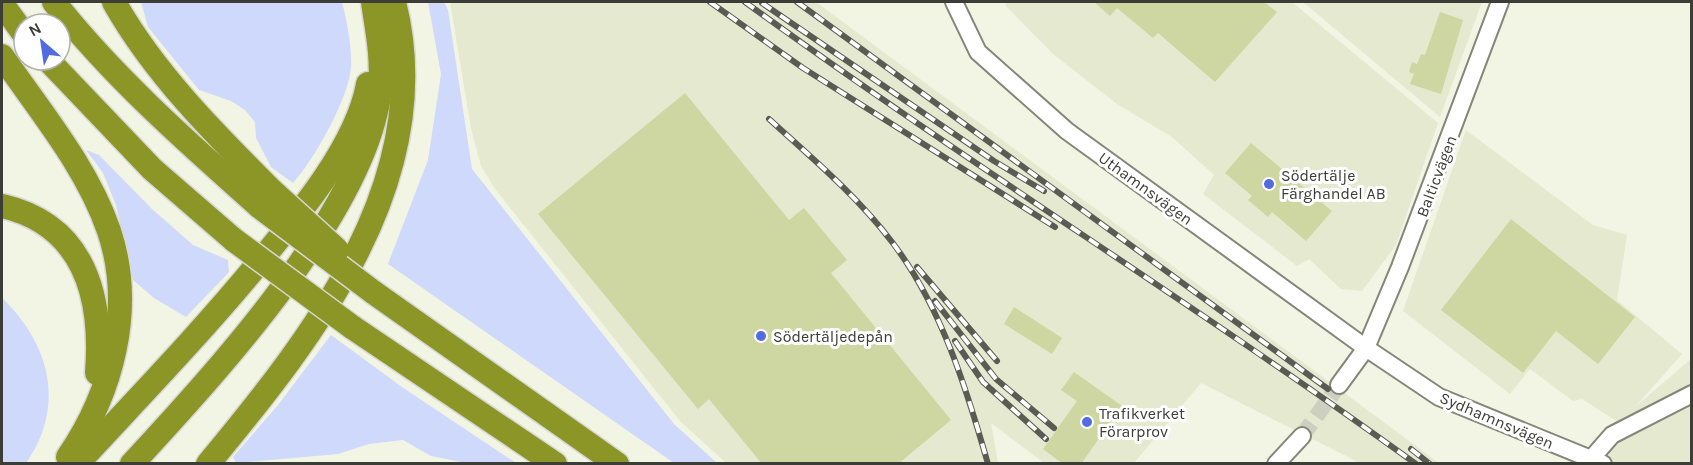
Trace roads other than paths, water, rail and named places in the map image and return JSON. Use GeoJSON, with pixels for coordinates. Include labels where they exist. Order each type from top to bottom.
{"type":"FeatureCollection","features":[{"type":"Feature","properties":{"kind":"highway"},"geometry":{"type":"LineString","coordinates":[[54,2],[119,75],[179,135],[266,199],[401,312],[617,464]]}},
{"type":"Feature","properties":{"kind":"highway"},"geometry":{"type":"LineString","coordinates":[[114,2],[135,39],[266,199]]}},
{"type":"Feature","properties":{"kind":"highway"},"geometry":{"type":"LineString","coordinates":[[132,464],[229,356],[298,265],[344,192],[372,124],[380,90],[382,60],[374,2]]}},
{"type":"Feature","properties":{"kind":"highway"},"geometry":{"type":"LineString","coordinates":[[208,464],[272,387],[335,295],[369,228],[401,122],[405,93],[394,2]]}},
{"type":"Feature","properties":{"kind":"highway"},"geometry":{"type":"LineString","coordinates":[[2,4],[12,18]]}},
{"type":"Feature","properties":{"kind":"highway"},"geometry":{"type":"LineString","coordinates":[[77,464],[203,330],[292,223],[327,175],[366,92],[377,25]]}},
{"type":"Feature","properties":{"kind":"highway"},"geometry":{"type":"LineString","coordinates":[[154,464],[240,366],[282,312],[356,200],[387,124],[401,53]]}},
{"type":"Feature","properties":{"kind":"highway"},"geometry":{"type":"LineString","coordinates":[[2,56],[72,157],[94,197],[109,232],[118,288],[118,336],[109,375],[93,415],[63,464]]}},
{"type":"Feature","properties":{"kind":"highway"},"geometry":{"type":"LineString","coordinates":[[59,72],[152,169],[234,240],[352,327],[555,464]]}},
{"type":"Feature","properties":{"kind":"highway"},"geometry":{"type":"LineString","coordinates":[[2,206],[21,210],[56,232],[79,259],[89,280],[99,342],[93,415]]}},
{"type":"Feature","properties":{"kind":"street","name":"Uthamnsvägen"},"geometry":{"type":"LineString","coordinates":[[954,2],[978,52],[1067,131],[1366,348]]}},
{"type":"Feature","properties":{"kind":"street","name":"Balticvägen"},"geometry":{"type":"LineString","coordinates":[[1340,385],[1366,348],[1400,267],[1500,2]]}},
{"type":"Feature","properties":{"kind":"street","name":"Sydhamnsvägen"},"geometry":{"type":"LineString","coordinates":[[1366,348],[1439,397],[1597,461]]}},
{"type":"Feature","properties":{"kind":"street"},"geometry":{"type":"LineString","coordinates":[[1597,461],[1612,435],[1692,394]]}},
{"type":"Feature","properties":{"kind":"street"},"geometry":{"type":"LineString","coordinates":[[1276,464],[1302,436]]}},
{"type":"Feature","properties":{"kind":"tunnel"},"geometry":{"type":"LineString","coordinates":[[1302,436],[1339,385]]}},
{"type":"Feature","properties":{"kind":"railway"},"geometry":{"type":"LineString","coordinates":[[710,2],[803,68],[1055,227]]}},
{"type":"Feature","properties":{"kind":"railway"},"geometry":{"type":"LineString","coordinates":[[745,2],[1416,464]]}},
{"type":"Feature","properties":{"kind":"railway"},"geometry":{"type":"LineString","coordinates":[[797,2],[1328,389]]}},
{"type":"Feature","properties":{"kind":"railway"},"geometry":{"type":"LineString","coordinates":[[762,3],[994,161],[1044,191]]}},
{"type":"Feature","properties":{"kind":"railway"},"geometry":{"type":"LineString","coordinates":[[769,119],[834,178],[864,209],[892,242],[909,267],[925,293],[950,348],[971,406],[988,464]]}},
{"type":"Feature","properties":{"kind":"railway"},"geometry":{"type":"LineString","coordinates":[[917,267],[997,361]]}},
{"type":"Feature","properties":{"kind":"railway"},"geometry":{"type":"LineString","coordinates":[[935,301],[996,379],[1054,428]]}},
{"type":"Feature","properties":{"kind":"railway"},"geometry":{"type":"LineString","coordinates":[[955,341],[983,382],[1046,439]]}},
{"type":"Feature","properties":{"kind":"railway"},"geometry":{"type":"LineString","coordinates":[[1411,449],[1430,464]]}},
{"type":"Feature","properties":{"kind":"place","name":"Södertälje Färghandel AB"},"geometry":{"type":"Point","coordinates":[1269,184]}},
{"type":"Feature","properties":{"kind":"place","name":"Södertäljedepån"},"geometry":{"type":"Point","coordinates":[761,336]}},
{"type":"Feature","properties":{"kind":"place","name":"Trafikverket Förarprov"},"geometry":{"type":"Point","coordinates":[1087,422]}}]}
